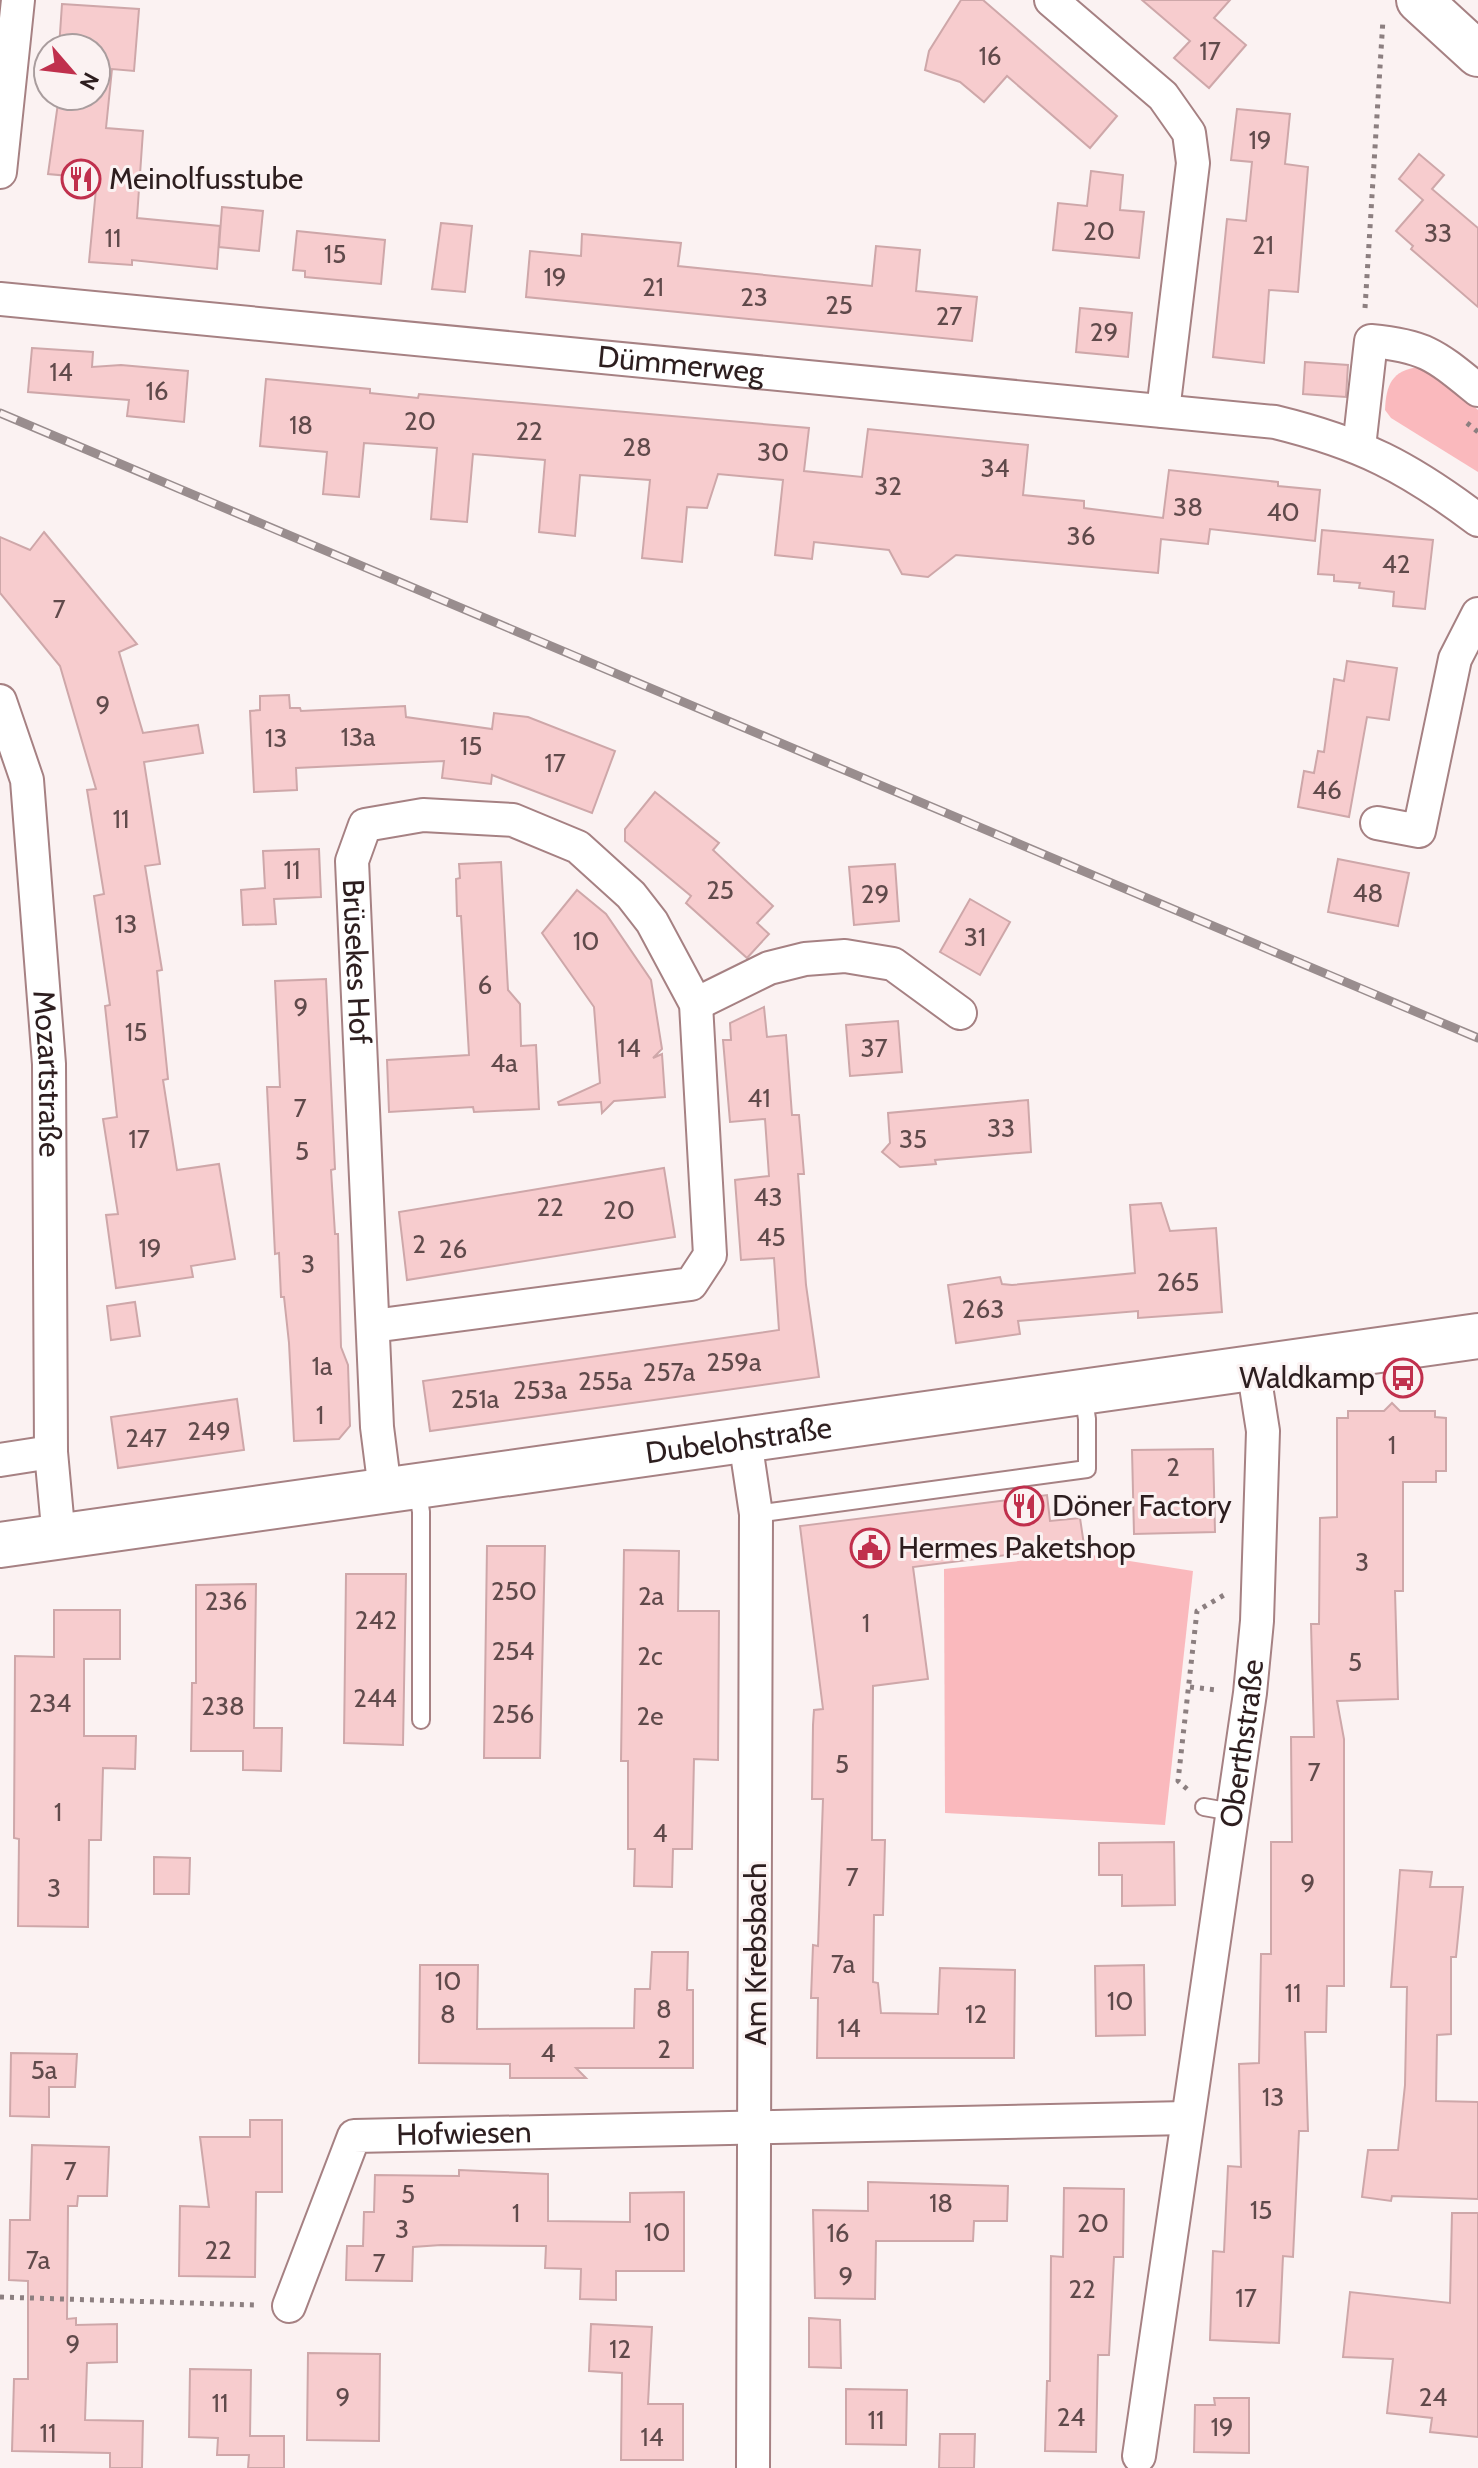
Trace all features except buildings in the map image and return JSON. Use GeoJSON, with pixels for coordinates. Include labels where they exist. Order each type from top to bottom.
{"type":"FeatureCollection","features":[{"type":"Feature","properties":{"kind":"main road"},"geometry":{"type":"LineString","coordinates":[[1404,4],[1478,54]]}},
{"type":"Feature","properties":{"kind":"main road","name":"Dubelohstraße"},"geometry":{"type":"LineString","coordinates":[[0,1545],[1478,1336]]}},
{"type":"Feature","properties":{"kind":"street"},"geometry":{"type":"LineString","coordinates":[[0,172],[18,0]]}},
{"type":"Feature","properties":{"kind":"street"},"geometry":{"type":"LineString","coordinates":[[1051,0],[1163,96],[1189,133],[1193,163],[1163,411]]}},
{"type":"Feature","properties":{"kind":"street","name":"Dümmerweg"},"geometry":{"type":"LineString","coordinates":[[0,299],[1275,422],[1359,447],[1393,462],[1478,520]]}},
{"type":"Feature","properties":{"kind":"street"},"geometry":{"type":"LineString","coordinates":[[1359,447],[1371,341],[1407,344],[1433,353],[1478,390]]}},
{"type":"Feature","properties":{"kind":"street"},"geometry":{"type":"LineString","coordinates":[[1377,823],[1419,831],[1455,659],[1478,614]]}},
{"type":"Feature","properties":{"kind":"street","name":"Mozartstraße"},"geometry":{"type":"LineString","coordinates":[[0,701],[27,780],[49,1064],[51,1452],[59,1539]]}},
{"type":"Feature","properties":{"kind":"street","name":"Brüsekes Hof"},"geometry":{"type":"LineString","coordinates":[[373,1326],[691,1284],[710,1255],[696,1004],[652,922],[631,895],[578,847],[513,820],[423,815],[365,825],[352,861],[377,1427],[401,1488]]}},
{"type":"Feature","properties":{"kind":"street"},"geometry":{"type":"LineString","coordinates":[[696,1004],[769,968],[805,959],[845,956],[893,964],[960,1013]]}},
{"type":"Feature","properties":{"kind":"street","name":"Oberthstraße"},"geometry":{"type":"LineString","coordinates":[[1139,2456],[1186,2118],[1218,1810],[1250,1693],[1259,1573],[1263,1431],[1253,1367]]}},
{"type":"Feature","properties":{"kind":"street","name":"Am Krebsbach"},"geometry":{"type":"LineString","coordinates":[[745,1440],[756,1514],[753,2468]]}},
{"type":"Feature","properties":{"kind":"street"},"geometry":{"type":"LineString","coordinates":[[0,1460],[51,1452]]}},
{"type":"Feature","properties":{"kind":"street"},"geometry":{"type":"LineString","coordinates":[[756,2129],[1186,2118]]}},
{"type":"Feature","properties":{"kind":"street","name":"Hofwiesen"},"geometry":{"type":"LineString","coordinates":[[289,2306],[354,2136],[756,2129]]}},
{"type":"Feature","properties":{"kind":"lane"},"geometry":{"type":"LineString","coordinates":[[756,1514],[1087,1469],[1087,1419],[1083,1391]]}},
{"type":"Feature","properties":{"kind":"lane"},"geometry":{"type":"LineString","coordinates":[[401,1488],[421,1512],[421,1720]]}},
{"type":"Feature","properties":{"kind":"path"},"geometry":{"type":"LineString","coordinates":[[1371,341],[1364,299],[1383,15],[1404,4]]}},
{"type":"Feature","properties":{"kind":"path"},"geometry":{"type":"LineString","coordinates":[[1218,1810],[1178,1781],[1197,1611],[1259,1573]]}},
{"type":"Feature","properties":{"kind":"path"},"geometry":{"type":"LineString","coordinates":[[0,2297],[289,2306]]}},
{"type":"Feature","properties":{"kind":"shaded area"},"geometry":{"type":"Polygon","coordinates":[[[1419,367],[1436,373],[1478,410],[1478,472],[1391,418],[1385,410],[1392,380],[1402,371],[1419,367]]]}},
{"type":"Feature","properties":{"kind":"shaded area"},"geometry":{"type":"Polygon","coordinates":[[[1085,1554],[1193,1571],[1165,1825],[945,1813],[944,1569],[1085,1554]]]}},
{"type":"Feature","properties":{"kind":"railway"},"geometry":{"type":"LineString","coordinates":[[0,413],[1478,1038]]}},
{"type":"Feature","properties":{"kind":"place","name":"Meinolfusstube"},"geometry":{"type":"Point","coordinates":[81,179]}},
{"type":"Feature","properties":{"kind":"place","name":"Waldkamp"},"geometry":{"type":"Point","coordinates":[1403,1378]}},
{"type":"Feature","properties":{"kind":"place","name":"Döner Factory"},"geometry":{"type":"Point","coordinates":[1024,1506]}},
{"type":"Feature","properties":{"kind":"place","name":"Hermes Paketshop"},"geometry":{"type":"Point","coordinates":[870,1548]}}]}
